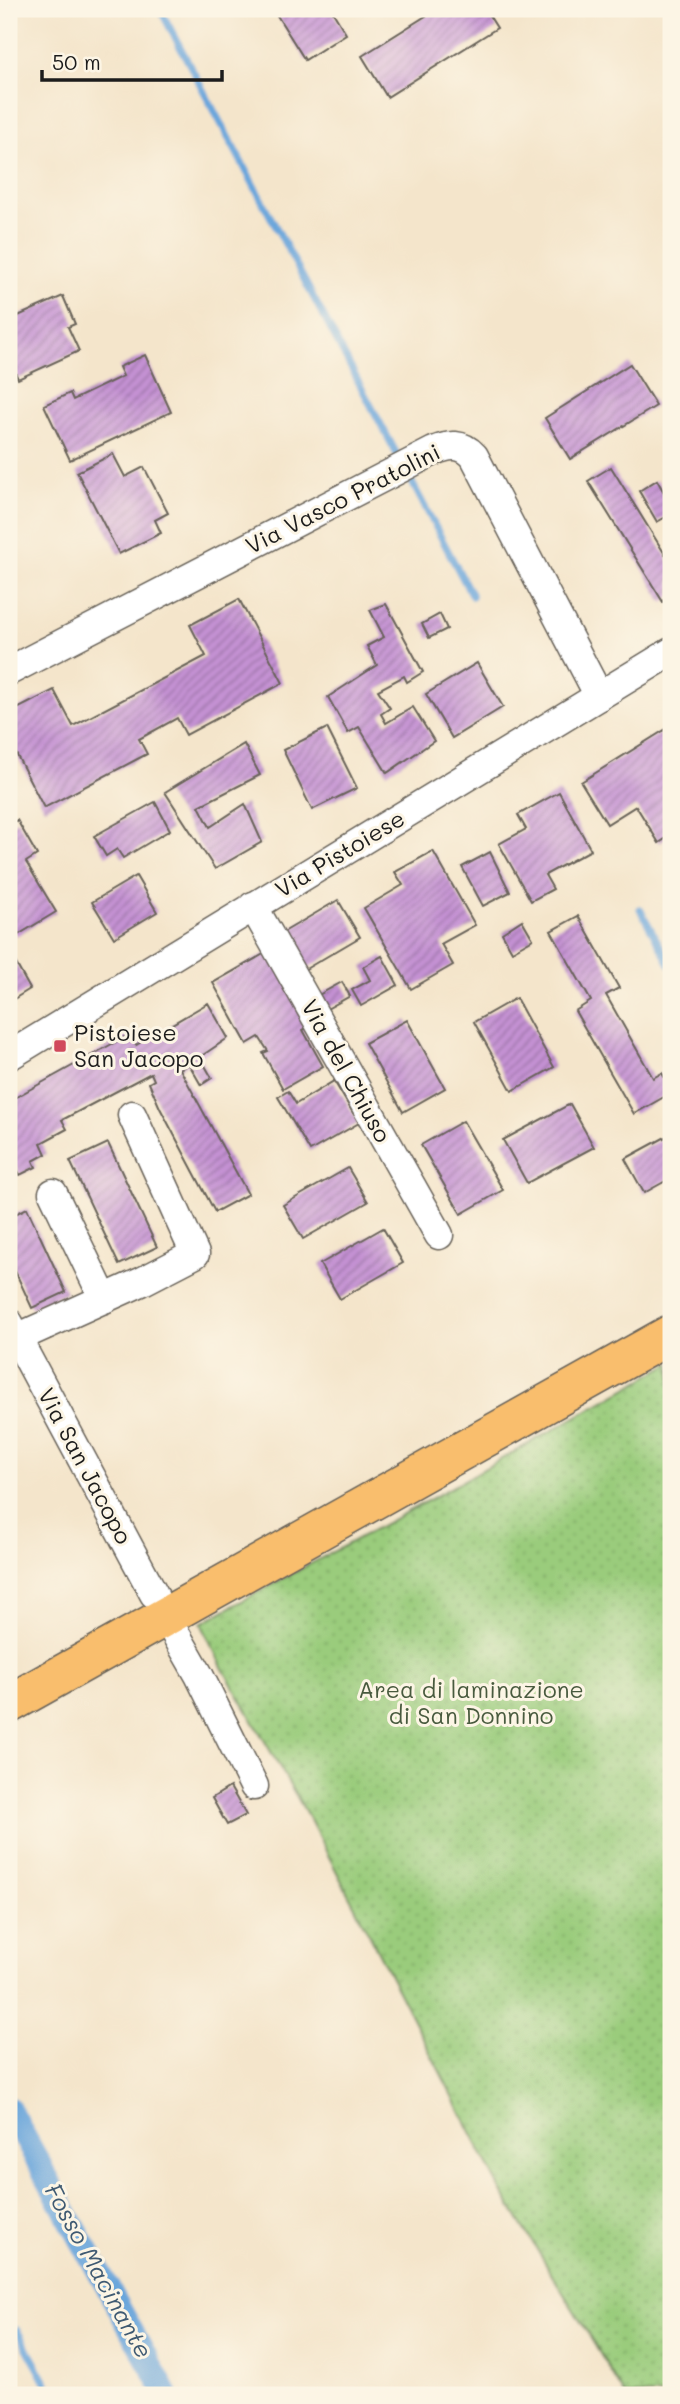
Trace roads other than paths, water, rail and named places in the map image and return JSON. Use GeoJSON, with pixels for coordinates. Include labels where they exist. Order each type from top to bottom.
{"type":"FeatureCollection","features":[{"type":"Feature","properties":{"kind":"main road"},"geometry":{"type":"LineString","coordinates":[[9,1704],[671,1335]]}},
{"type":"Feature","properties":{"kind":"street","name":"Via Vasco Pratolini"},"geometry":{"type":"LineString","coordinates":[[9,671],[449,445],[462,447],[474,456],[599,695]]}},
{"type":"Feature","properties":{"kind":"street","name":"Via Pistoiese"},"geometry":{"type":"LineString","coordinates":[[9,1056],[671,652]]}},
{"type":"Feature","properties":{"kind":"street","name":"Via del Chiuso"},"geometry":{"type":"LineString","coordinates":[[253,906],[439,1235]]}},
{"type":"Feature","properties":{"kind":"street","name":"Via San Jacopo"},"geometry":{"type":"LineString","coordinates":[[132,1115],[195,1254],[104,1298],[13,1331],[155,1594]]}},
{"type":"Feature","properties":{"kind":"street"},"geometry":{"type":"LineString","coordinates":[[53,1192],[104,1298]]}},
{"type":"Feature","properties":{"kind":"street"},"geometry":{"type":"LineString","coordinates":[[175,1633],[254,1786]]}},
{"type":"Feature","properties":{"kind":"waterway"},"geometry":{"type":"LineString","coordinates":[[160,9],[401,462]]}},
{"type":"Feature","properties":{"kind":"waterway"},"geometry":{"type":"LineString","coordinates":[[407,473],[472,596]]}},
{"type":"Feature","properties":{"kind":"waterway"},"geometry":{"type":"LineString","coordinates":[[640,909],[671,966]]}},
{"type":"Feature","properties":{"kind":"waterway","name":"Fosso Macinante"},"geometry":{"type":"LineString","coordinates":[[9,2109],[167,2395]]}},
{"type":"Feature","properties":{"kind":"waterway"},"geometry":{"type":"LineString","coordinates":[[17,2330],[53,2395]]}},
{"type":"Feature","properties":{"kind":"place","name":"Pistoiese San Jacopo"},"geometry":{"type":"Point","coordinates":[60,1046]}},
{"type":"Feature","properties":{"kind":"park label","name":"Area di laminazione di San Donnino"},"geometry":{"type":"Point","coordinates":[471,1703]}}]}
